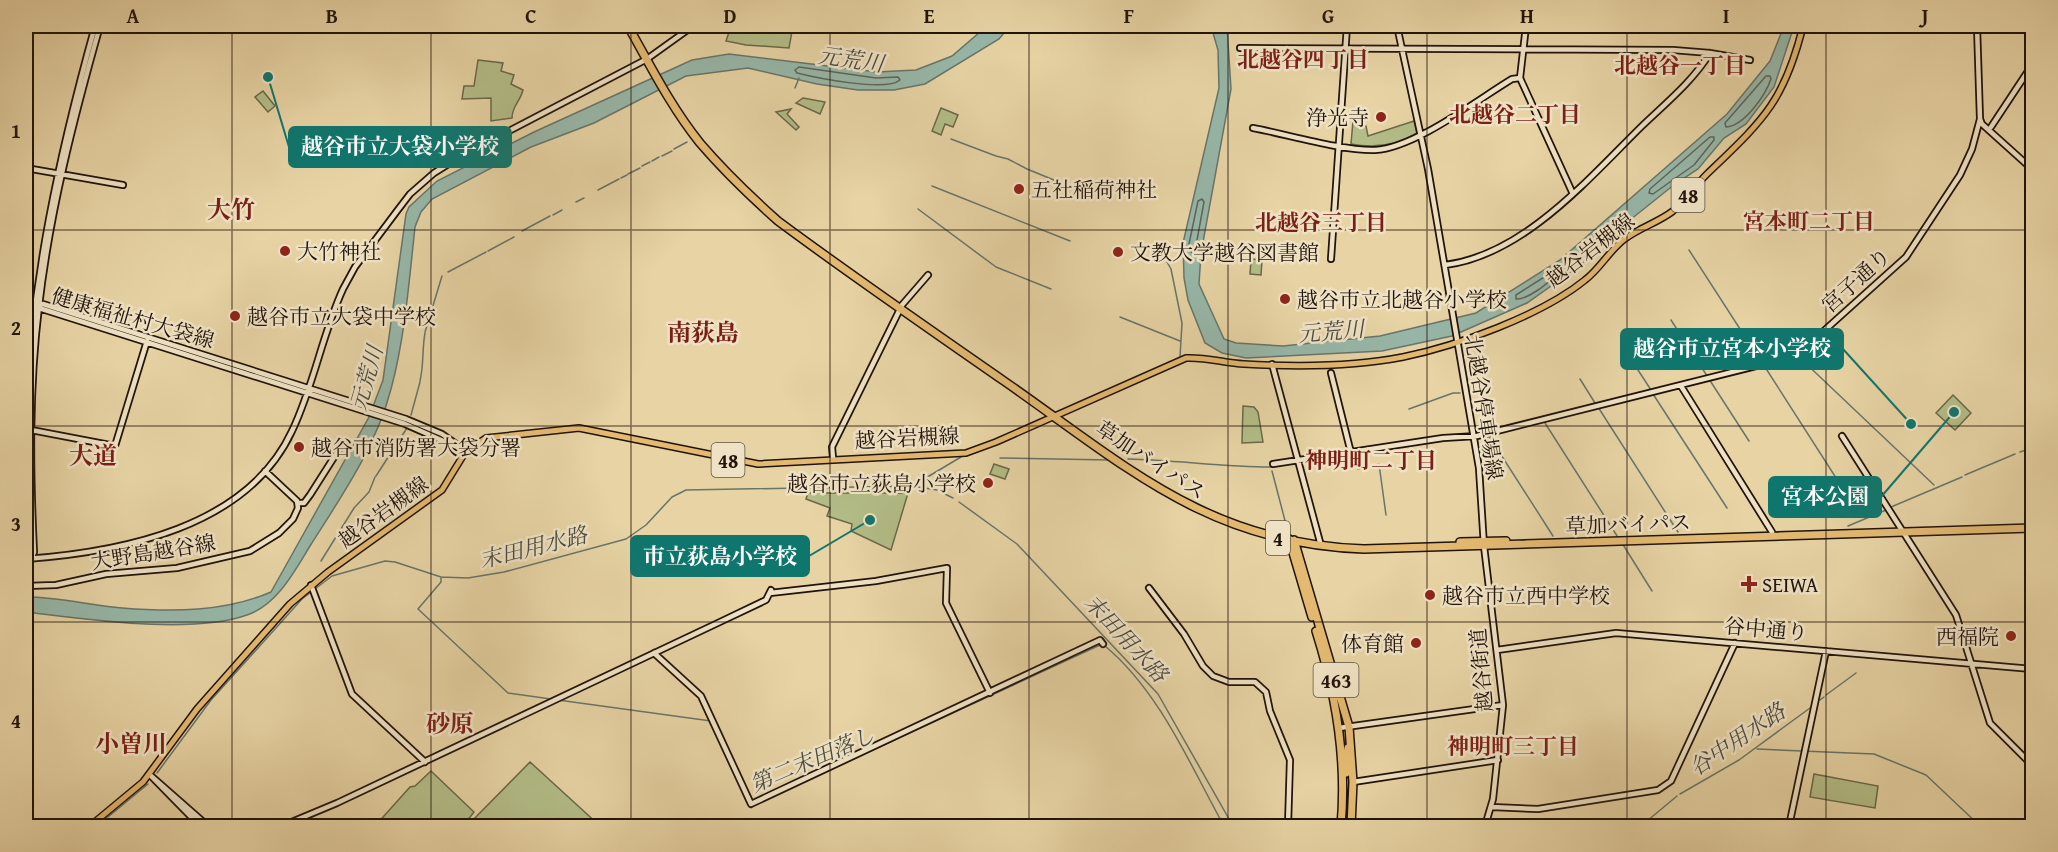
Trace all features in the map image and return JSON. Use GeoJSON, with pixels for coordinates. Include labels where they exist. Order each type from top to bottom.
{"type":"FeatureCollection","features":[{"type":"Feature","properties":{"kind":"highway","name":"草加バイパス"},"geometry":{"type":"LineString","coordinates":[[628,26],[699,141],[738,185],[778,221],[1056,415],[1178,495],[1226,518],[1291,539],[1357,549],[1772,532],[1901,530]]}},
{"type":"Feature","properties":{"kind":"highway","name":"草加バイパス"},"geometry":{"type":"LineString","coordinates":[[633,26],[650,60]]}},
{"type":"Feature","properties":{"kind":"highway","name":"草加バイパス"},"geometry":{"type":"LineString","coordinates":[[1291,539],[1377,545],[1484,544],[2032,526]]}},
{"type":"Feature","properties":{"kind":"highway","name":"463"},"geometry":{"type":"LineString","coordinates":[[1291,539],[1344,728],[1353,782],[1351,826]]}},
{"type":"Feature","properties":{"kind":"highway"},"geometry":{"type":"LineString","coordinates":[[1341,826],[1348,750],[1344,728]]}},
{"type":"Feature","properties":{"kind":"main road","name":"越谷岩槻線"},"geometry":{"type":"LineString","coordinates":[[90,826],[132,794],[150,775],[196,709],[290,604],[442,490],[466,451],[491,436],[574,427],[751,464],[833,458],[966,453],[1186,358],[1272,364],[1329,364],[1388,359],[1458,341],[1535,311],[1578,286],[1622,241],[1668,214],[1681,203],[1700,181],[1730,154],[1774,104],[1791,69],[1803,26]]}},
{"type":"Feature","properties":{"kind":"street"},"geometry":{"type":"LineString","coordinates":[[26,418],[37,304],[59,174],[95,26]]}},
{"type":"Feature","properties":{"kind":"street"},"geometry":{"type":"LineString","coordinates":[[59,174],[100,26]]}},
{"type":"Feature","properties":{"kind":"street","name":"大野島越谷線"},"geometry":{"type":"LineString","coordinates":[[28,559],[110,550],[179,528],[233,499],[265,471],[291,434],[343,289],[355,267],[410,194],[450,162],[650,60],[693,26]]}},
{"type":"Feature","properties":{"kind":"street"},"geometry":{"type":"LineString","coordinates":[[1331,259],[1347,26]]}},
{"type":"Feature","properties":{"kind":"street","name":"北越谷停車場線"},"geometry":{"type":"LineString","coordinates":[[1397,26],[1422,133],[1453,309],[1474,436],[1484,544]]}},
{"type":"Feature","properties":{"kind":"street"},"geometry":{"type":"LineString","coordinates":[[1573,194],[1520,78],[1525,26],[1580,26]]}},
{"type":"Feature","properties":{"kind":"street","name":"宮子通り"},"geometry":{"type":"LineString","coordinates":[[1273,464],[1443,438],[1474,436],[1796,356],[1906,257],[1960,176],[1972,149],[1980,119],[1977,26]]}},
{"type":"Feature","properties":{"kind":"street"},"geometry":{"type":"LineString","coordinates":[[1240,48],[1710,52],[1750,60]]}},
{"type":"Feature","properties":{"kind":"street"},"geometry":{"type":"LineString","coordinates":[[1445,265],[1480,257],[1505,245],[1573,194],[1690,79],[1710,52]]}},
{"type":"Feature","properties":{"kind":"street"},"geometry":{"type":"LineString","coordinates":[[1992,129],[2032,65]]}},
{"type":"Feature","properties":{"kind":"street"},"geometry":{"type":"LineString","coordinates":[[1253,128],[1339,145],[1382,149],[1400,145],[1512,79],[1520,78]]}},
{"type":"Feature","properties":{"kind":"street"},"geometry":{"type":"LineString","coordinates":[[1980,119],[2032,169]]}},
{"type":"Feature","properties":{"kind":"street"},"geometry":{"type":"LineString","coordinates":[[26,168],[123,185]]}},
{"type":"Feature","properties":{"kind":"street"},"geometry":{"type":"LineString","coordinates":[[833,458],[832,447],[901,307],[928,275]]}},
{"type":"Feature","properties":{"kind":"street"},"geometry":{"type":"LineString","coordinates":[[28,559],[34,552],[28,429],[37,304]]}},
{"type":"Feature","properties":{"kind":"street","name":"健康福祉村大袋線"},"geometry":{"type":"LineString","coordinates":[[37,304],[43,304],[307,390]]}},
{"type":"Feature","properties":{"kind":"street","name":"健康福祉村大袋線"},"geometry":{"type":"LineString","coordinates":[[37,304],[147,342],[307,390]]}},
{"type":"Feature","properties":{"kind":"street"},"geometry":{"type":"LineString","coordinates":[[28,429],[115,446],[147,342]]}},
{"type":"Feature","properties":{"kind":"street"},"geometry":{"type":"LineString","coordinates":[[1272,364],[1320,542]]}},
{"type":"Feature","properties":{"kind":"street"},"geometry":{"type":"LineString","coordinates":[[1331,373],[1351,453]]}},
{"type":"Feature","properties":{"kind":"street"},"geometry":{"type":"LineString","coordinates":[[1681,386],[1772,532]]}},
{"type":"Feature","properties":{"kind":"street"},"geometry":{"type":"LineString","coordinates":[[307,390],[400,420],[466,451]]}},
{"type":"Feature","properties":{"kind":"street"},"geometry":{"type":"LineString","coordinates":[[1842,436],[1956,615],[1990,723],[2032,765]]}},
{"type":"Feature","properties":{"kind":"street","name":"大野島越谷線"},"geometry":{"type":"LineString","coordinates":[[26,586],[56,585],[106,574],[177,568],[238,555],[258,547],[279,533],[292,519],[299,504],[304,503],[310,495],[345,440]]}},
{"type":"Feature","properties":{"kind":"street"},"geometry":{"type":"LineString","coordinates":[[265,471],[299,504]]}},
{"type":"Feature","properties":{"kind":"street"},"geometry":{"type":"LineString","coordinates":[[26,487],[28,559]]}},
{"type":"Feature","properties":{"kind":"street","name":"越谷街道"},"geometry":{"type":"LineString","coordinates":[[1484,544],[1503,705],[1492,807],[1485,826]]}},
{"type":"Feature","properties":{"kind":"street"},"geometry":{"type":"LineString","coordinates":[[282,826],[425,762],[766,600],[771,591],[876,581],[948,568],[946,603],[990,693]]}},
{"type":"Feature","properties":{"kind":"street"},"geometry":{"type":"LineString","coordinates":[[312,588],[352,694],[425,762]]}},
{"type":"Feature","properties":{"kind":"street"},"geometry":{"type":"LineString","coordinates":[[1149,588],[1184,634],[1203,666],[1213,676],[1229,682],[1255,682],[1266,692],[1270,711],[1290,760],[1288,826]]}},
{"type":"Feature","properties":{"kind":"street","name":"谷中通り"},"geometry":{"type":"LineString","coordinates":[[1497,650],[1616,633],[2032,669]]}},
{"type":"Feature","properties":{"kind":"street"},"geometry":{"type":"LineString","coordinates":[[654,653],[701,696],[752,804],[1100,640],[1103,644]]}},
{"type":"Feature","properties":{"kind":"street"},"geometry":{"type":"LineString","coordinates":[[1492,807],[1538,809],[1658,790],[1671,781],[1735,643]]}},
{"type":"Feature","properties":{"kind":"street"},"geometry":{"type":"LineString","coordinates":[[1789,826],[1826,651]]}},
{"type":"Feature","properties":{"kind":"street"},"geometry":{"type":"LineString","coordinates":[[1344,728],[1503,705]]}},
{"type":"Feature","properties":{"kind":"street"},"geometry":{"type":"LineString","coordinates":[[1353,782],[1498,760]]}},
{"type":"Feature","properties":{"kind":"street"},"geometry":{"type":"LineString","coordinates":[[150,775],[200,826]]}},
{"type":"Feature","properties":{"kind":"street"},"geometry":{"type":"LineString","coordinates":[[150,775],[208,826]]}},
{"type":"Feature","properties":{"kind":"green space"},"geometry":{"type":"Polygon","coordinates":[[[731,26],[793,26],[789,48],[726,41],[731,26]]]}},
{"type":"Feature","properties":{"kind":"green space"},"geometry":{"type":"Polygon","coordinates":[[[478,60],[503,63],[501,71],[514,75],[511,84],[523,90],[513,110],[512,118],[491,121],[491,98],[462,99],[464,86],[474,86],[478,60]]]}},
{"type":"Feature","properties":{"kind":"green space"},"geometry":{"type":"Polygon","coordinates":[[[263,91],[275,106],[268,112],[255,97],[263,91]]]}},
{"type":"Feature","properties":{"kind":"green space"},"geometry":{"type":"Polygon","coordinates":[[[803,98],[825,102],[820,114],[796,103],[803,98]]]}},
{"type":"Feature","properties":{"kind":"green space"},"geometry":{"type":"Polygon","coordinates":[[[941,108],[958,115],[953,127],[945,124],[941,135],[932,131],[941,108]]]}},
{"type":"Feature","properties":{"kind":"green space"},"geometry":{"type":"Polygon","coordinates":[[[791,109],[787,114],[799,127],[796,130],[776,112],[791,109]]]}},
{"type":"Feature","properties":{"kind":"green space"},"geometry":{"type":"Polygon","coordinates":[[[1353,121],[1358,121],[1360,127],[1366,126],[1368,136],[1414,121],[1417,133],[1386,145],[1351,144],[1353,121]]]}},
{"type":"Feature","properties":{"kind":"green space"},"geometry":{"type":"Polygon","coordinates":[[[1251,259],[1262,260],[1261,275],[1250,274],[1251,259]]]}},
{"type":"Feature","properties":{"kind":"green space"},"geometry":{"type":"Polygon","coordinates":[[[1953,395],[1971,413],[1955,430],[1936,413],[1953,395]]]}},
{"type":"Feature","properties":{"kind":"green space"},"geometry":{"type":"Polygon","coordinates":[[[1243,406],[1254,407],[1258,412],[1263,442],[1242,443],[1243,406]]]}},
{"type":"Feature","properties":{"kind":"green space"},"geometry":{"type":"Polygon","coordinates":[[[994,464],[1009,469],[1005,479],[990,474],[994,464]]]}},
{"type":"Feature","properties":{"kind":"green space"},"geometry":{"type":"Polygon","coordinates":[[[808,493],[908,493],[891,550],[851,531],[852,524],[827,516],[830,508],[806,499],[808,493]]]}},
{"type":"Feature","properties":{"kind":"green space"},"geometry":{"type":"Polygon","coordinates":[[[530,762],[600,826],[467,826],[530,762]]]}},
{"type":"Feature","properties":{"kind":"green space"},"geometry":{"type":"Polygon","coordinates":[[[431,771],[474,812],[463,826],[375,826],[410,787],[415,786],[431,771]]]}},
{"type":"Feature","properties":{"kind":"green space"},"geometry":{"type":"Polygon","coordinates":[[[1814,774],[1878,786],[1875,808],[1810,797],[1814,774]]]}},
{"type":"Feature","properties":{"kind":"water"},"geometry":{"type":"Polygon","coordinates":[[[987,26],[1010,26],[999,39],[925,84],[894,90],[858,90],[817,84],[748,68],[686,76],[594,123],[531,147],[432,199],[421,212],[415,227],[400,349],[391,389],[376,431],[345,490],[291,577],[276,596],[258,610],[247,615],[224,621],[197,624],[138,624],[26,612],[26,597],[122,608],[179,610],[235,604],[271,592],[369,417],[383,380],[406,214],[409,207],[437,181],[534,132],[692,60],[729,54],[877,72],[916,70],[952,56],[987,26]]]}},
{"type":"Feature","properties":{"kind":"water"},"geometry":{"type":"Polygon","coordinates":[[[1211,26],[1227,26],[1231,89],[1201,253],[1199,284],[1224,339],[1236,343],[1283,346],[1380,336],[1476,313],[1560,260],[1727,114],[1770,61],[1784,26],[1794,26],[1774,87],[1746,124],[1724,138],[1698,169],[1675,184],[1615,232],[1582,264],[1527,303],[1452,336],[1382,351],[1246,358],[1222,353],[1205,343],[1188,300],[1184,278],[1183,243],[1219,88],[1218,50],[1211,26]]]}},
{"type":"Feature","properties":{"kind":"waterway"},"geometry":{"type":"LineString","coordinates":[[795,88],[799,78]]}},
{"type":"Feature","properties":{"kind":"waterway"},"geometry":{"type":"LineString","coordinates":[[951,139],[1008,159],[1088,194]]}},
{"type":"Feature","properties":{"kind":"waterway"},"geometry":{"type":"LineString","coordinates":[[674,149],[687,142]]}},
{"type":"Feature","properties":{"kind":"waterway"},"geometry":{"type":"LineString","coordinates":[[662,156],[672,151]]}},
{"type":"Feature","properties":{"kind":"waterway"},"geometry":{"type":"LineString","coordinates":[[652,161],[659,157]]}},
{"type":"Feature","properties":{"kind":"waterway"},"geometry":{"type":"LineString","coordinates":[[642,166],[650,162]]}},
{"type":"Feature","properties":{"kind":"waterway"},"geometry":{"type":"LineString","coordinates":[[628,174],[640,168]]}},
{"type":"Feature","properties":{"kind":"waterway"},"geometry":{"type":"LineString","coordinates":[[621,178],[627,175]]}},
{"type":"Feature","properties":{"kind":"waterway"},"geometry":{"type":"LineString","coordinates":[[598,190],[619,179]]}},
{"type":"Feature","properties":{"kind":"waterway"},"geometry":{"type":"LineString","coordinates":[[932,186],[1070,241]]}},
{"type":"Feature","properties":{"kind":"waterway"},"geometry":{"type":"LineString","coordinates":[[576,202],[584,198]]}},
{"type":"Feature","properties":{"kind":"waterway"},"geometry":{"type":"LineString","coordinates":[[918,209],[996,267],[1051,289]]}},
{"type":"Feature","properties":{"kind":"waterway"},"geometry":{"type":"LineString","coordinates":[[553,215],[562,210]]}},
{"type":"Feature","properties":{"kind":"waterway"},"geometry":{"type":"LineString","coordinates":[[522,231],[550,216]]}},
{"type":"Feature","properties":{"kind":"waterway"},"geometry":{"type":"LineString","coordinates":[[488,251],[514,237]]}},
{"type":"Feature","properties":{"kind":"waterway"},"geometry":{"type":"LineString","coordinates":[[1689,250],[1762,363]]}},
{"type":"Feature","properties":{"kind":"waterway"},"geometry":{"type":"LineString","coordinates":[[448,272],[486,252]]}},
{"type":"Feature","properties":{"kind":"waterway"},"geometry":{"type":"LineString","coordinates":[[1167,262],[1171,269],[1182,323],[1180,357]]}},
{"type":"Feature","properties":{"kind":"waterway"},"geometry":{"type":"LineString","coordinates":[[425,332],[442,276]]}},
{"type":"Feature","properties":{"kind":"waterway"},"geometry":{"type":"LineString","coordinates":[[1120,317],[1180,341]]}},
{"type":"Feature","properties":{"kind":"waterway"},"geometry":{"type":"LineString","coordinates":[[1671,320],[1749,441]]}},
{"type":"Feature","properties":{"kind":"waterway"},"geometry":{"type":"LineString","coordinates":[[420,381],[425,333]]}},
{"type":"Feature","properties":{"kind":"waterway"},"geometry":{"type":"LineString","coordinates":[[1625,350],[1651,390]]}},
{"type":"Feature","properties":{"kind":"waterway"},"geometry":{"type":"LineString","coordinates":[[1799,357],[1934,485]]}},
{"type":"Feature","properties":{"kind":"waterway"},"geometry":{"type":"LineString","coordinates":[[1765,367],[1856,509]]}},
{"type":"Feature","properties":{"kind":"waterway"},"geometry":{"type":"LineString","coordinates":[[1580,379],[1595,403]]}},
{"type":"Feature","properties":{"kind":"waterway"},"geometry":{"type":"LineString","coordinates":[[411,415],[420,382]]}},
{"type":"Feature","properties":{"kind":"waterway"},"geometry":{"type":"LineString","coordinates":[[1409,409],[1453,393],[1460,393]]}},
{"type":"Feature","properties":{"kind":"waterway"},"geometry":{"type":"LineString","coordinates":[[1653,394],[1727,508]]}},
{"type":"Feature","properties":{"kind":"waterway"},"geometry":{"type":"LineString","coordinates":[[1598,407],[1678,532]]}},
{"type":"Feature","properties":{"kind":"waterway"},"geometry":{"type":"LineString","coordinates":[[1545,423],[1619,539]]}},
{"type":"Feature","properties":{"kind":"waterway"},"geometry":{"type":"LineString","coordinates":[[376,476],[407,428]]}},
{"type":"Feature","properties":{"kind":"waterway"},"geometry":{"type":"LineString","coordinates":[[1489,436],[1553,536]]}},
{"type":"Feature","properties":{"kind":"waterway"},"geometry":{"type":"LineString","coordinates":[[2020,452],[2032,448]]}},
{"type":"Feature","properties":{"kind":"waterway"},"geometry":{"type":"LineString","coordinates":[[1965,475],[2015,454]]}},
{"type":"Feature","properties":{"kind":"waterway"},"geometry":{"type":"LineString","coordinates":[[919,482],[961,457]]}},
{"type":"Feature","properties":{"kind":"waterway"},"geometry":{"type":"LineString","coordinates":[[1000,458],[1110,460]]}},
{"type":"Feature","properties":{"kind":"waterway"},"geometry":{"type":"LineString","coordinates":[[1128,459],[1271,467]]}},
{"type":"Feature","properties":{"kind":"waterway"},"geometry":{"type":"LineString","coordinates":[[1358,469],[1379,464],[1386,515]]}},
{"type":"Feature","properties":{"kind":"waterway"},"geometry":{"type":"LineString","coordinates":[[1272,471],[1288,532]]}},
{"type":"Feature","properties":{"kind":"waterway"},"geometry":{"type":"LineString","coordinates":[[321,561],[354,508],[369,492],[375,477]]}},
{"type":"Feature","properties":{"kind":"waterway"},"geometry":{"type":"LineString","coordinates":[[1891,507],[1962,477]]}},
{"type":"Feature","properties":{"kind":"waterway","name":"末田用水路"},"geometry":{"type":"LineString","coordinates":[[157,773],[211,700],[302,599],[332,576],[385,561],[441,577],[468,578],[504,572],[626,539],[646,525],[672,497],[686,490],[912,486],[937,490],[953,498]]}},
{"type":"Feature","properties":{"kind":"waterway","name":"末田用水路"},"geometry":{"type":"LineString","coordinates":[[959,502],[1017,544],[1158,694],[1233,826]]}},
{"type":"Feature","properties":{"kind":"waterway"},"geometry":{"type":"LineString","coordinates":[[1848,526],[1886,510]]}},
{"type":"Feature","properties":{"kind":"waterway"},"geometry":{"type":"LineString","coordinates":[[1622,543],[1652,591]]}},
{"type":"Feature","properties":{"kind":"waterway","name":"第二末田落し"},"geometry":{"type":"LineString","coordinates":[[441,577],[441,582],[418,609],[508,693],[551,699]]}},
{"type":"Feature","properties":{"kind":"waterway","name":"第二末田落し"},"geometry":{"type":"LineString","coordinates":[[762,801],[1100,645]]}},
{"type":"Feature","properties":{"kind":"waterway","name":"第二末田落し"},"geometry":{"type":"LineString","coordinates":[[1105,646],[1125,664],[1158,707],[1224,826]]}},
{"type":"Feature","properties":{"kind":"waterway","name":"谷中用水路"},"geometry":{"type":"LineString","coordinates":[[1826,695],[1856,673]]}},
{"type":"Feature","properties":{"kind":"waterway","name":"谷中用水路"},"geometry":{"type":"LineString","coordinates":[[1820,700],[1824,697]]}},
{"type":"Feature","properties":{"kind":"waterway","name":"第二末田落し"},"geometry":{"type":"LineString","coordinates":[[558,700],[711,721]]}},
{"type":"Feature","properties":{"kind":"waterway","name":"谷中用水路"},"geometry":{"type":"LineString","coordinates":[[1680,794],[1739,760],[1810,708]]}},
{"type":"Feature","properties":{"kind":"waterway","name":"第二末田落し"},"geometry":{"type":"LineString","coordinates":[[720,742],[728,759]]}},
{"type":"Feature","properties":{"kind":"waterway"},"geometry":{"type":"LineString","coordinates":[[1757,749],[1874,754],[1926,775],[1980,826]]}},
{"type":"Feature","properties":{"kind":"waterway","name":"末田用水路"},"geometry":{"type":"LineString","coordinates":[[97,826],[148,784]]}},
{"type":"Feature","properties":{"kind":"waterway","name":"谷中用水路"},"geometry":{"type":"LineString","coordinates":[[1641,826],[1677,796]]}},
{"type":"Feature","properties":{"kind":"place","name":"越谷市立大袋小学校"},"geometry":{"type":"Point","coordinates":[268,77]}},
{"type":"Feature","properties":{"kind":"place","name":"浄光寺"},"geometry":{"type":"Point","coordinates":[1381,117]}},
{"type":"Feature","properties":{"kind":"place","name":"五社稲荷神社"},"geometry":{"type":"Point","coordinates":[1019,189]}},
{"type":"Feature","properties":{"kind":"place","name":"大竹神社"},"geometry":{"type":"Point","coordinates":[285,251]}},
{"type":"Feature","properties":{"kind":"place","name":"文教大学越谷図書館"},"geometry":{"type":"Point","coordinates":[1118,252]}},
{"type":"Feature","properties":{"kind":"place","name":"越谷市立北越谷小学校"},"geometry":{"type":"Point","coordinates":[1285,299]}},
{"type":"Feature","properties":{"kind":"place","name":"越谷市立大袋中学校"},"geometry":{"type":"Point","coordinates":[235,316]}},
{"type":"Feature","properties":{"kind":"place","name":"宮本公園"},"geometry":{"type":"Point","coordinates":[1954,412]}},
{"type":"Feature","properties":{"kind":"place","name":"越谷市立宮本小学校"},"geometry":{"type":"Point","coordinates":[1911,424]}},
{"type":"Feature","properties":{"kind":"place","name":"越谷市消防署大袋分署"},"geometry":{"type":"Point","coordinates":[299,447]}},
{"type":"Feature","properties":{"kind":"place","name":"越谷市立荻島小学校"},"geometry":{"type":"Point","coordinates":[988,483]}},
{"type":"Feature","properties":{"kind":"place","name":"市立荻島小学校"},"geometry":{"type":"Point","coordinates":[870,520]}},
{"type":"Feature","properties":{"kind":"place","name":"SEIWA"},"geometry":{"type":"Point","coordinates":[1749,584]}},
{"type":"Feature","properties":{"kind":"place","name":"越谷市立西中学校"},"geometry":{"type":"Point","coordinates":[1430,595]}},
{"type":"Feature","properties":{"kind":"place","name":"西福院"},"geometry":{"type":"Point","coordinates":[2011,636]}},
{"type":"Feature","properties":{"kind":"place","name":"体育館"},"geometry":{"type":"Point","coordinates":[1416,643]}},
{"type":"Feature","properties":{"kind":"district","name":"北越谷四丁目"},"geometry":{"type":"Point","coordinates":[1303,59]}},
{"type":"Feature","properties":{"kind":"district","name":"北越谷一丁目"},"geometry":{"type":"Point","coordinates":[1680,65]}},
{"type":"Feature","properties":{"kind":"district","name":"北越谷二丁目"},"geometry":{"type":"Point","coordinates":[1515,114]}},
{"type":"Feature","properties":{"kind":"district","name":"大竹"},"geometry":{"type":"Point","coordinates":[231,209]}},
{"type":"Feature","properties":{"kind":"district","name":"宮本町二丁目"},"geometry":{"type":"Point","coordinates":[1809,221]}},
{"type":"Feature","properties":{"kind":"district","name":"北越谷三丁目"},"geometry":{"type":"Point","coordinates":[1321,222]}},
{"type":"Feature","properties":{"kind":"district","name":"南荻島"},"geometry":{"type":"Point","coordinates":[703,332]}},
{"type":"Feature","properties":{"kind":"district","name":"大道"},"geometry":{"type":"Point","coordinates":[93,455]}},
{"type":"Feature","properties":{"kind":"district","name":"神明町二丁目"},"geometry":{"type":"Point","coordinates":[1371,460]}},
{"type":"Feature","properties":{"kind":"district","name":"砂原"},"geometry":{"type":"Point","coordinates":[450,723]}},
{"type":"Feature","properties":{"kind":"district","name":"小曽川"},"geometry":{"type":"Point","coordinates":[131,743]}},
{"type":"Feature","properties":{"kind":"district","name":"神明町三丁目"},"geometry":{"type":"Point","coordinates":[1513,746]}},
{"type":"Feature","properties":{"kind":"water label","name":"元荒川"},"geometry":{"type":"Point","coordinates":[851,59]}},
{"type":"Feature","properties":{"kind":"water label","name":"元荒川"},"geometry":{"type":"Point","coordinates":[1331,331]}},
{"type":"Feature","properties":{"kind":"water label","name":"元荒川"},"geometry":{"type":"Point","coordinates":[366,378]}}]}
